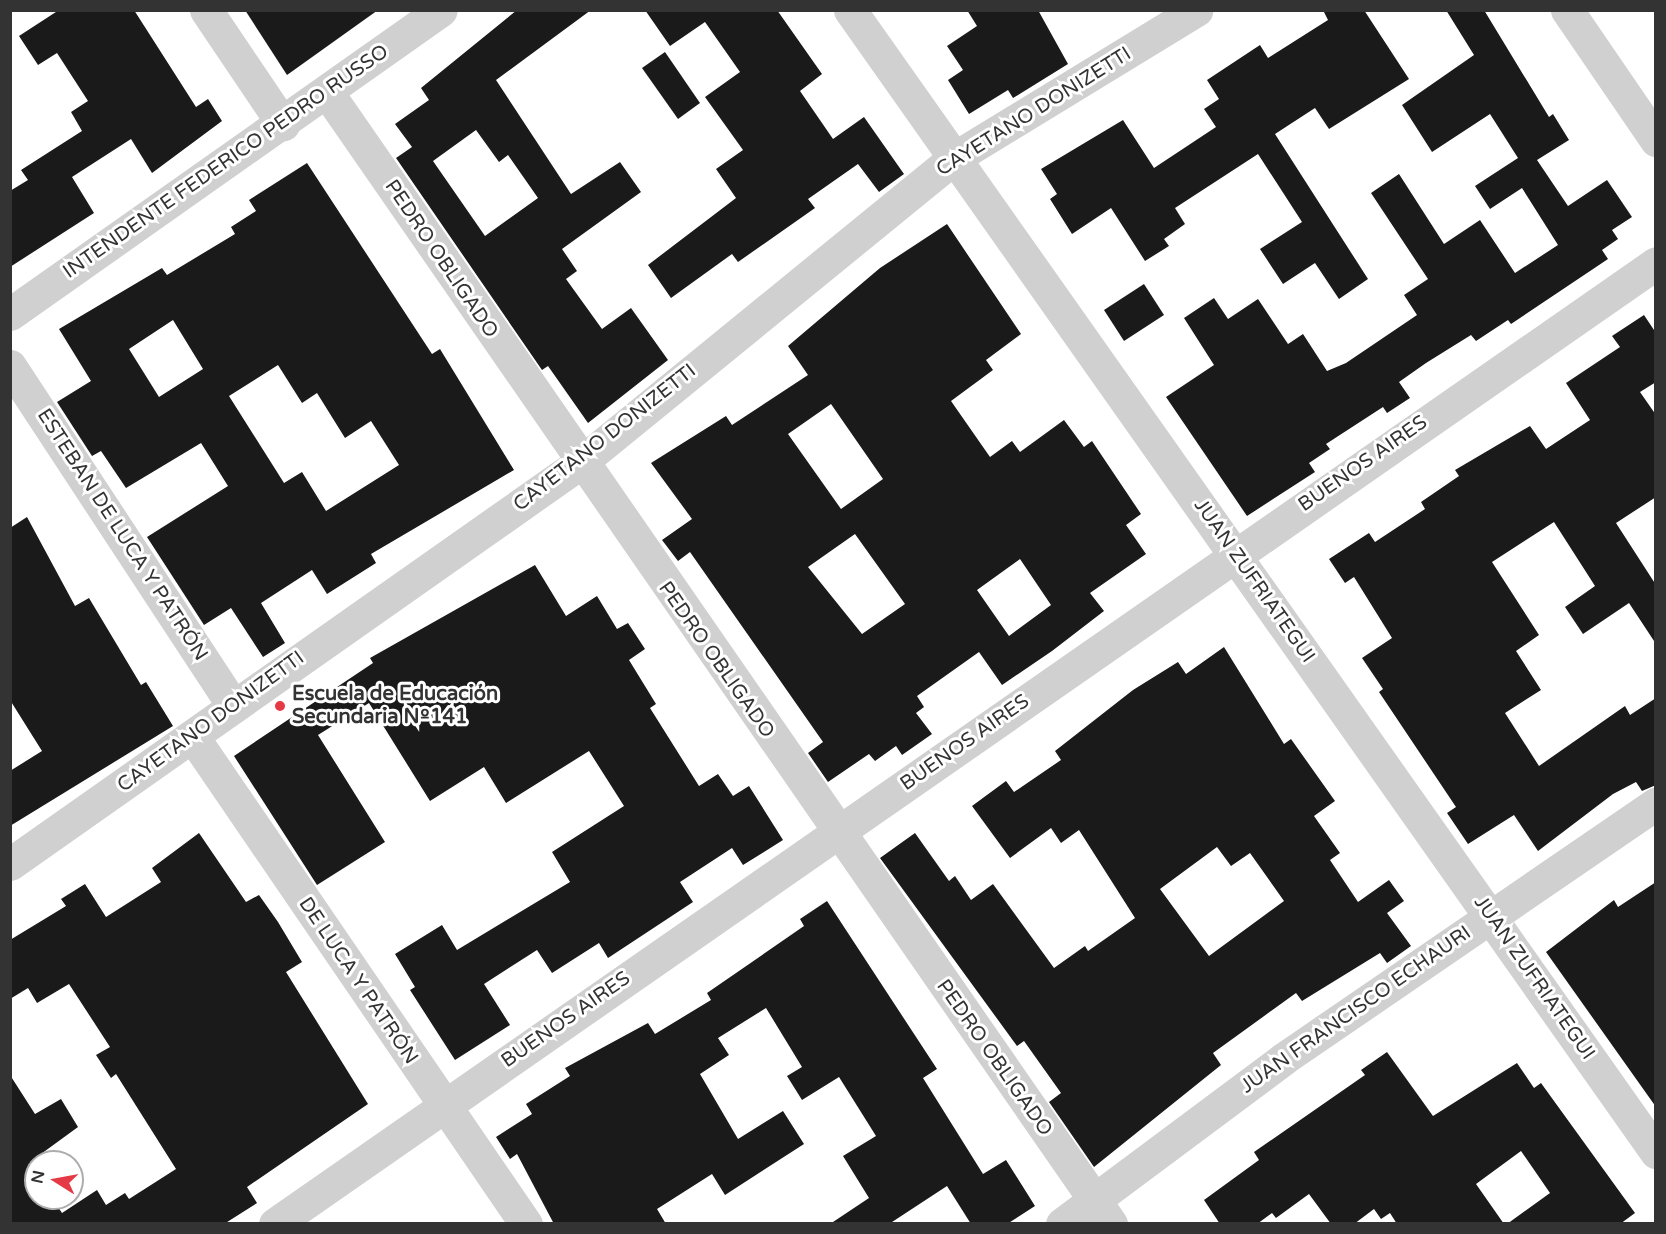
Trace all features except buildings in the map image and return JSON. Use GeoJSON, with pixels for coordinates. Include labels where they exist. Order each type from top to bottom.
{"type":"FeatureCollection","features":[{"type":"Feature","properties":{"kind":"street"},"geometry":{"type":"LineString","coordinates":[[206,10],[283,124]]}},
{"type":"Feature","properties":{"kind":"street","name":"INTENDENTE FEDERICO PEDRO RUSSO"},"geometry":{"type":"LineString","coordinates":[[10,314],[283,124],[441,10]]}},
{"type":"Feature","properties":{"kind":"street","name":"JUAN ZUFRIATEGUI"},"geometry":{"type":"LineString","coordinates":[[850,10],[1656,1152]]}},
{"type":"Feature","properties":{"kind":"street","name":"CAYETANO DONIZETTI"},"geometry":{"type":"LineString","coordinates":[[10,864],[580,463],[954,158],[1196,10]]}},
{"type":"Feature","properties":{"kind":"street"},"geometry":{"type":"LineString","coordinates":[[1567,10],[1656,140]]}},
{"type":"Feature","properties":{"kind":"street","name":"PEDRO OBLIGADO"},"geometry":{"type":"LineString","coordinates":[[327,92],[837,834],[1103,1212]]}},
{"type":"Feature","properties":{"kind":"street","name":"BUENOS AIRES"},"geometry":{"type":"LineString","coordinates":[[275,1224],[442,1105],[837,834],[1234,553],[1656,263]]}},
{"type":"Feature","properties":{"kind":"street","name":"ESTEBAN DE LUCA Y PATRÓN"},"geometry":{"type":"LineString","coordinates":[[10,366],[233,705]]}},
{"type":"Feature","properties":{"kind":"street","name":"DE LUCA Y PATRÓN"},"geometry":{"type":"LineString","coordinates":[[193,737],[442,1105],[526,1224]]}},
{"type":"Feature","properties":{"kind":"street","name":"JUAN FRANCISCO ECHAURI"},"geometry":{"type":"LineString","coordinates":[[1062,1224],[1103,1212],[1490,915],[1656,804]]}},
{"type":"Feature","properties":{"kind":"place","name":"Escuela de Educación Secundaria Nº141"},"geometry":{"type":"Point","coordinates":[280,706]}}]}
